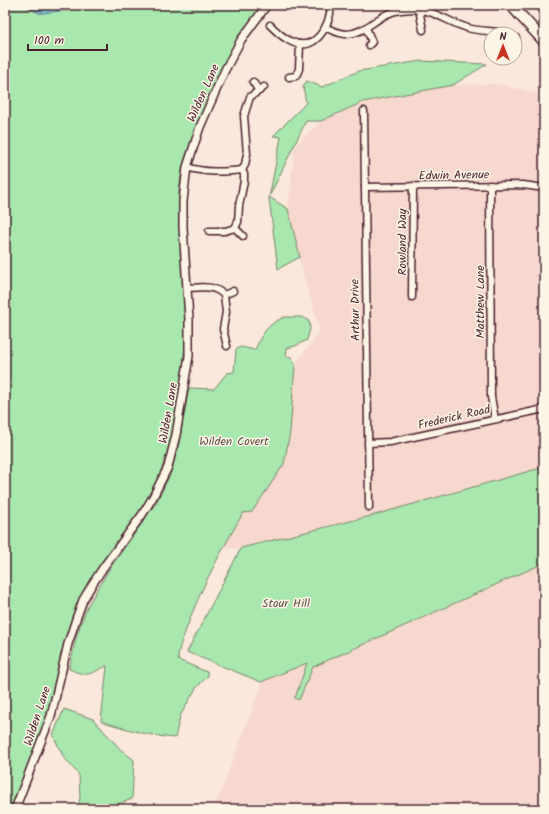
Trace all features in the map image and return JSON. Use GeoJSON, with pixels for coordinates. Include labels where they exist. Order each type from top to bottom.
{"type":"FeatureCollection","features":[{"type":"Feature","properties":{"kind":"highway"},"geometry":{"type":"LineString","coordinates":[[505,5],[534,30]]}},
{"type":"Feature","properties":{"kind":"highway"},"geometry":{"type":"LineString","coordinates":[[511,5],[544,41]]}},
{"type":"Feature","properties":{"kind":"street","name":"Wilden Lane"},"geometry":{"type":"LineString","coordinates":[[15,809],[51,716],[68,644],[84,600],[105,565],[142,515],[161,483],[168,467],[176,435],[187,368],[189,327],[188,288],[183,227],[183,201],[187,167],[200,127],[224,70],[242,40],[267,5]]}},
{"type":"Feature","properties":{"kind":"street"},"geometry":{"type":"LineString","coordinates":[[270,25],[281,36],[291,42],[305,44],[319,37],[326,28],[330,16],[331,5]]}},
{"type":"Feature","properties":{"kind":"street"},"geometry":{"type":"LineString","coordinates":[[326,28],[346,34],[356,32],[366,28],[374,21],[387,14],[400,10],[419,9],[433,12],[458,25],[483,30]]}},
{"type":"Feature","properties":{"kind":"street"},"geometry":{"type":"LineString","coordinates":[[419,9],[423,30]]}},
{"type":"Feature","properties":{"kind":"street"},"geometry":{"type":"LineString","coordinates":[[366,28],[373,43]]}},
{"type":"Feature","properties":{"kind":"street"},"geometry":{"type":"LineString","coordinates":[[289,77],[298,78],[300,44]]}},
{"type":"Feature","properties":{"kind":"street"},"geometry":{"type":"LineString","coordinates":[[236,228],[244,181],[242,170],[245,165],[247,154],[244,116],[250,97],[262,89],[253,82]]}},
{"type":"Feature","properties":{"kind":"street","name":"Arthur Drive"},"geometry":{"type":"LineString","coordinates":[[364,111],[369,507]]}},
{"type":"Feature","properties":{"kind":"street"},"geometry":{"type":"LineString","coordinates":[[187,167],[206,171],[226,172],[242,170]]}},
{"type":"Feature","properties":{"kind":"street","name":"Matthew Lane"},"geometry":{"type":"LineString","coordinates":[[490,185],[491,397],[495,419]]}},
{"type":"Feature","properties":{"kind":"street","name":"Edwin Avenue"},"geometry":{"type":"LineString","coordinates":[[364,187],[523,185],[544,188]]}},
{"type":"Feature","properties":{"kind":"street","name":"Rowland Way"},"geometry":{"type":"LineString","coordinates":[[412,297],[413,186]]}},
{"type":"Feature","properties":{"kind":"street"},"geometry":{"type":"LineString","coordinates":[[209,231],[225,231],[236,228]]}},
{"type":"Feature","properties":{"kind":"street"},"geometry":{"type":"LineString","coordinates":[[236,228],[243,236]]}},
{"type":"Feature","properties":{"kind":"street"},"geometry":{"type":"LineString","coordinates":[[188,288],[215,288],[224,295],[226,312],[223,329],[227,346]]}},
{"type":"Feature","properties":{"kind":"street"},"geometry":{"type":"LineString","coordinates":[[224,295],[233,292]]}},
{"type":"Feature","properties":{"kind":"street","name":"Frederick Road"},"geometry":{"type":"LineString","coordinates":[[368,443],[390,442],[544,409]]}},
{"type":"Feature","properties":{"kind":"shaded area"},"geometry":{"type":"Polygon","coordinates":[[[498,84],[539,94],[544,105],[544,467],[372,516],[241,548],[222,549],[243,513],[284,464],[290,432],[295,365],[320,331],[305,280],[288,209],[295,146],[321,121],[363,102],[453,85],[498,84]]]}},
{"type":"Feature","properties":{"kind":"shaded area"},"geometry":{"type":"Polygon","coordinates":[[[544,559],[544,809],[214,809],[261,687],[261,682],[398,625],[544,559]]]}},
{"type":"Feature","properties":{"kind":"green space"},"geometry":{"type":"Polygon","coordinates":[[[10,5],[23,5],[42,13],[81,5],[263,5],[229,54],[218,75],[183,165],[179,189],[179,224],[186,330],[182,380],[171,440],[162,468],[150,496],[125,533],[95,572],[75,609],[62,652],[51,701],[43,727],[11,809],[5,809],[5,10],[10,5]]]}},
{"type":"Feature","properties":{"kind":"green space"},"geometry":{"type":"Polygon","coordinates":[[[32,5],[73,5],[67,7],[36,7],[32,5]]]}},
{"type":"Feature","properties":{"kind":"green space"},"geometry":{"type":"Polygon","coordinates":[[[421,61],[483,64],[484,66],[453,85],[363,102],[321,121],[306,121],[269,196],[281,137],[273,136],[306,103],[303,86],[307,81],[322,87],[359,71],[421,61]]]}},
{"type":"Feature","properties":{"kind":"green space"},"geometry":{"type":"Polygon","coordinates":[[[269,198],[288,209],[300,257],[278,269],[269,198]]]}},
{"type":"Feature","properties":{"kind":"green space","name":"Wilden Covert"},"geometry":{"type":"Polygon","coordinates":[[[284,317],[302,317],[309,321],[310,329],[307,340],[287,348],[286,356],[291,357],[295,365],[290,432],[284,464],[252,512],[243,513],[235,527],[212,569],[199,598],[182,639],[179,652],[178,660],[207,672],[208,676],[196,688],[180,716],[175,738],[147,734],[101,721],[107,666],[89,674],[69,669],[77,634],[87,607],[108,571],[156,503],[170,475],[178,448],[189,388],[214,389],[227,373],[234,372],[236,349],[241,347],[255,350],[260,339],[269,326],[284,317]]]}},
{"type":"Feature","properties":{"kind":"green space","name":"Stour Hill"},"geometry":{"type":"Polygon","coordinates":[[[544,467],[544,563],[313,667],[299,700],[295,698],[307,663],[261,682],[187,652],[241,548],[371,516],[544,467]]]}},
{"type":"Feature","properties":{"kind":"green space"},"geometry":{"type":"Polygon","coordinates":[[[64,709],[93,719],[120,749],[134,760],[132,799],[116,805],[114,809],[78,809],[80,797],[79,775],[63,756],[53,735],[64,709]]]}},
{"type":"Feature","properties":{"kind":"water"},"geometry":{"type":"Polygon","coordinates":[[[23,5],[32,5],[42,8],[58,6],[67,8],[73,5],[81,5],[69,10],[39,13],[23,5]]]}}]}
